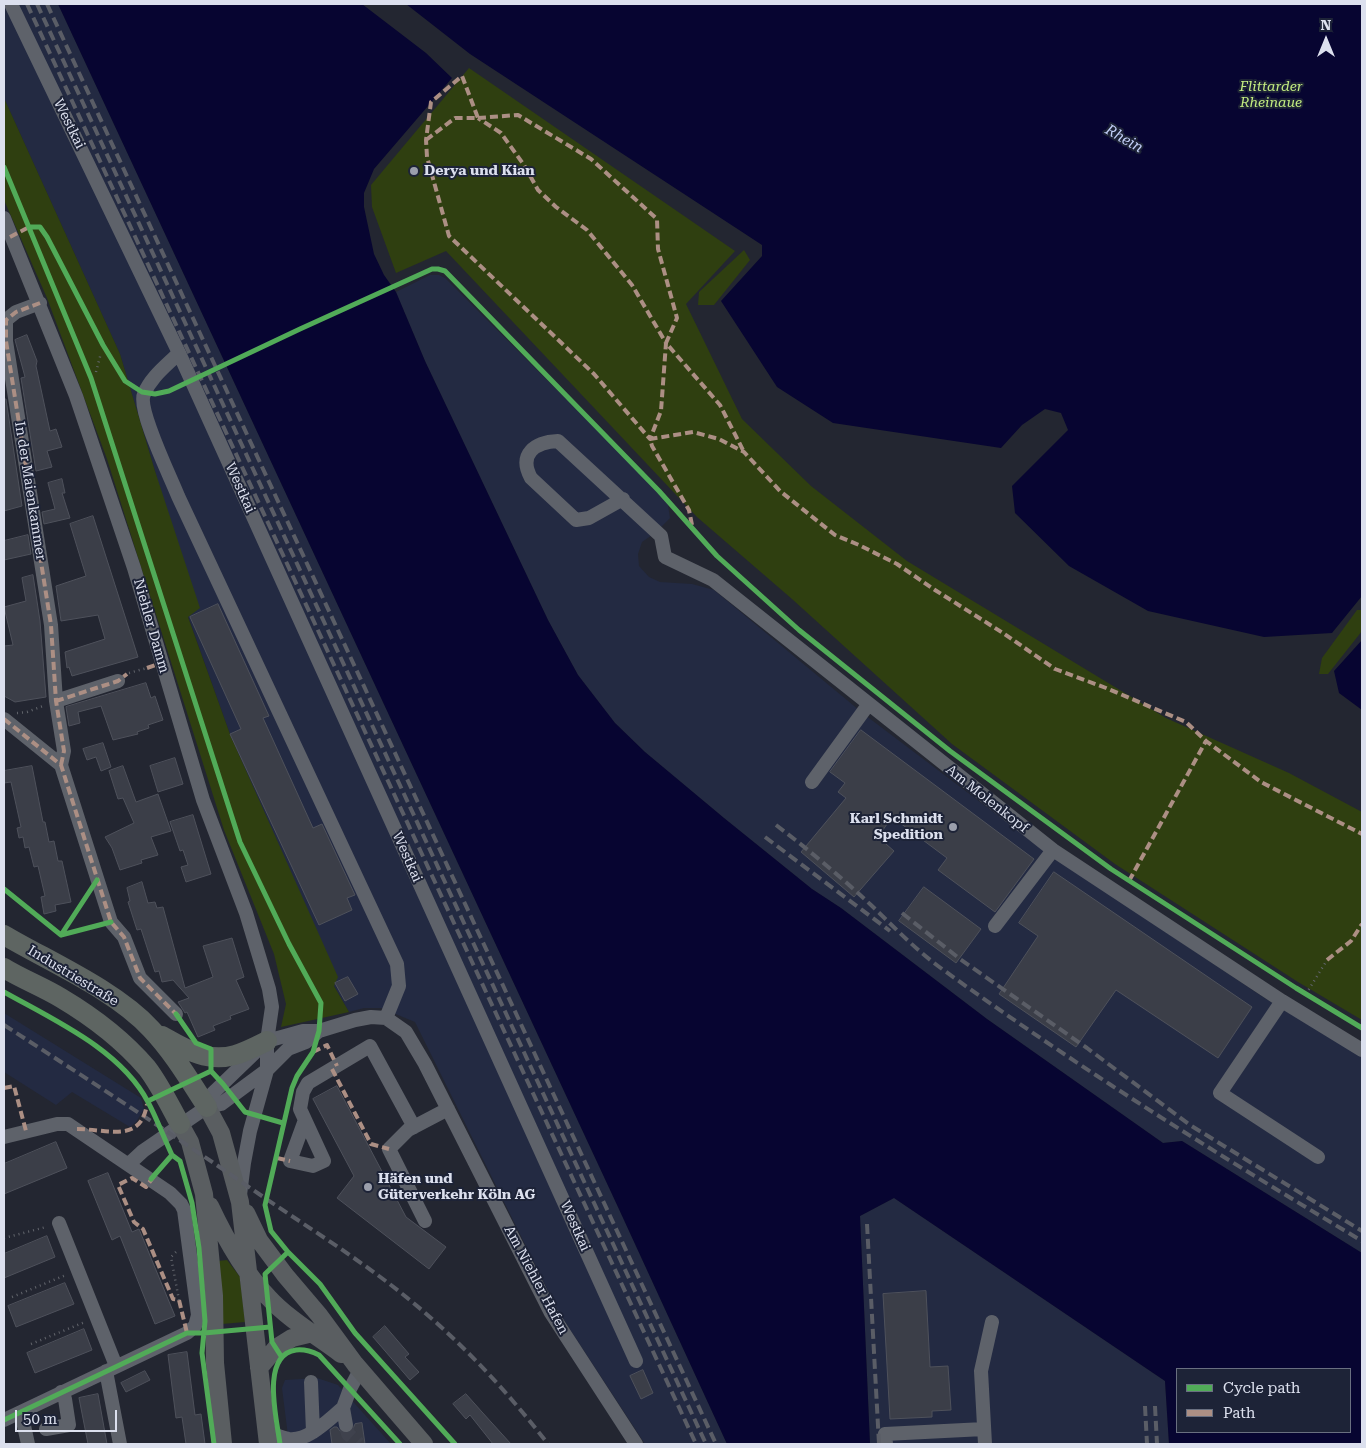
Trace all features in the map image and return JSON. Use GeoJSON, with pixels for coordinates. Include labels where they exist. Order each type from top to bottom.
{"type":"FeatureCollection","features":[{"type":"Feature","properties":{"kind":"highway","name":"Industriestraße"},"geometry":{"type":"LineString","coordinates":[[4,935],[95,986],[116,1000],[151,1029],[207,1107]]}},
{"type":"Feature","properties":{"kind":"highway","name":"Industriestraße"},"geometry":{"type":"LineString","coordinates":[[4,968],[60,997],[113,1034],[148,1070],[180,1124]]}},
{"type":"Feature","properties":{"kind":"highway"},"geometry":{"type":"LineString","coordinates":[[151,1029],[188,1051],[211,1057],[235,1055],[267,1041]]}},
{"type":"Feature","properties":{"kind":"main road","name":"Industriestraße"},"geometry":{"type":"LineString","coordinates":[[207,1107],[221,1133],[240,1202]]}},
{"type":"Feature","properties":{"kind":"main road","name":"Industriestraße"},"geometry":{"type":"LineString","coordinates":[[180,1124],[190,1142],[204,1194]]}},
{"type":"Feature","properties":{"kind":"main road"},"geometry":{"type":"LineString","coordinates":[[204,1194],[225,1237],[267,1297],[357,1367]]}},
{"type":"Feature","properties":{"kind":"main road"},"geometry":{"type":"LineString","coordinates":[[204,1194],[214,1296],[214,1364],[224,1444]]}},
{"type":"Feature","properties":{"kind":"main road"},"geometry":{"type":"LineString","coordinates":[[240,1202],[267,1438]]}},
{"type":"Feature","properties":{"kind":"main road"},"geometry":{"type":"LineString","coordinates":[[240,1202],[259,1240],[285,1275],[319,1315],[357,1367],[424,1444]]}},
{"type":"Feature","properties":{"kind":"main road"},"geometry":{"type":"LineString","coordinates":[[259,1368],[276,1348],[292,1338],[313,1333]]}},
{"type":"Feature","properties":{"kind":"street","name":"Westkai"},"geometry":{"type":"LineString","coordinates":[[12,4],[179,353],[636,1361]]}},
{"type":"Feature","properties":{"kind":"street","name":"Niehler Damm"},"geometry":{"type":"LineString","coordinates":[[4,218],[76,396],[117,516],[203,800],[258,948],[269,989],[272,1007],[267,1041],[267,1070],[250,1131],[240,1202]]}},
{"type":"Feature","properties":{"kind":"street","name":"In der Maienkammer"},"geometry":{"type":"LineString","coordinates":[[40,303],[16,312],[6,320],[6,341],[51,624],[56,701],[64,751],[61,765]]}},
{"type":"Feature","properties":{"kind":"street"},"geometry":{"type":"LineString","coordinates":[[179,353],[153,378],[142,396],[147,420],[178,496],[397,964],[399,986],[386,1018],[371,1017],[355,1020],[319,1031],[303,1031],[267,1041],[213,1093],[207,1107]]}},
{"type":"Feature","properties":{"kind":"street"},"geometry":{"type":"LineString","coordinates":[[558,441],[623,499],[589,518],[576,520],[531,478],[526,469],[526,459],[532,448],[545,442],[558,441]]}},
{"type":"Feature","properties":{"kind":"street","name":"Am Molenkopf"},"geometry":{"type":"LineString","coordinates":[[623,499],[661,536],[664,557],[713,580],[1052,850],[1282,1001],[1362,1050]]}},
{"type":"Feature","properties":{"kind":"street"},"geometry":{"type":"LineString","coordinates":[[56,701],[123,678]]}},
{"type":"Feature","properties":{"kind":"street"},"geometry":{"type":"LineString","coordinates":[[812,782],[868,705]]}},
{"type":"Feature","properties":{"kind":"street"},"geometry":{"type":"LineString","coordinates":[[8,716],[61,765],[111,922],[124,937],[140,978],[176,1014]]}},
{"type":"Feature","properties":{"kind":"street"},"geometry":{"type":"LineString","coordinates":[[995,926],[1052,850]]}},
{"type":"Feature","properties":{"kind":"street"},"geometry":{"type":"LineString","coordinates":[[1282,1001],[1220,1093],[1318,1157]]}},
{"type":"Feature","properties":{"kind":"street","name":"Am Niehler Hafen"},"geometry":{"type":"LineString","coordinates":[[386,1018],[406,1032],[448,1109],[551,1313],[636,1444]]}},
{"type":"Feature","properties":{"kind":"street"},"geometry":{"type":"LineString","coordinates":[[129,1164],[143,1150],[180,1124],[207,1107],[221,1104],[267,1070],[288,1049],[306,1042],[319,1031]]}},
{"type":"Feature","properties":{"kind":"street"},"geometry":{"type":"LineString","coordinates":[[305,1120],[300,1109],[303,1092],[308,1083],[370,1046],[414,1128]]}},
{"type":"Feature","properties":{"kind":"street"},"geometry":{"type":"LineString","coordinates":[[425,1221],[389,1149],[414,1128],[448,1109]]}},
{"type":"Feature","properties":{"kind":"street"},"geometry":{"type":"LineString","coordinates":[[4,1137],[57,1124],[68,1124],[170,1193],[184,1210],[198,1315],[195,1326],[187,1333],[4,1420]]}},
{"type":"Feature","properties":{"kind":"street"},"geometry":{"type":"LineString","coordinates":[[59,1223],[97,1317],[111,1368],[120,1444]]}},
{"type":"Feature","properties":{"kind":"street"},"geometry":{"type":"LineString","coordinates":[[985,1444],[981,1371],[992,1322]]}},
{"type":"Feature","properties":{"kind":"street"},"geometry":{"type":"LineString","coordinates":[[346,1426],[343,1408],[357,1367]]}},
{"type":"Feature","properties":{"kind":"street"},"geometry":{"type":"LineString","coordinates":[[311,1382],[313,1432]]}},
{"type":"Feature","properties":{"kind":"street"},"geometry":{"type":"LineString","coordinates":[[46,1429],[70,1425],[65,1399],[61,1392]]}},
{"type":"Feature","properties":{"kind":"street"},"geometry":{"type":"LineString","coordinates":[[267,1438],[300,1438],[313,1432],[343,1408]]}},
{"type":"Feature","properties":{"kind":"street"},"geometry":{"type":"LineString","coordinates":[[21,1412],[28,1444]]}},
{"type":"Feature","properties":{"kind":"street"},"geometry":{"type":"LineString","coordinates":[[886,1444],[885,1434],[984,1429]]}},
{"type":"Feature","properties":{"kind":"path"},"geometry":{"type":"LineString","coordinates":[[96,372],[101,353]]}},
{"type":"Feature","properties":{"kind":"path"},"geometry":{"type":"LineString","coordinates":[[123,678],[147,668]]}},
{"type":"Feature","properties":{"kind":"path"},"geometry":{"type":"LineString","coordinates":[[8,716],[27,712],[56,701]]}},
{"type":"Feature","properties":{"kind":"path"},"geometry":{"type":"LineString","coordinates":[[1306,994],[1327,960]]}},
{"type":"Feature","properties":{"kind":"path"},"geometry":{"type":"LineString","coordinates":[[4,1238],[59,1223]]}},
{"type":"Feature","properties":{"kind":"path"},"geometry":{"type":"LineString","coordinates":[[176,1251],[172,1257],[179,1300]]}},
{"type":"Feature","properties":{"kind":"path"},"geometry":{"type":"LineString","coordinates":[[12,1297],[78,1270]]}},
{"type":"Feature","properties":{"kind":"path"},"geometry":{"type":"LineString","coordinates":[[31,1344],[97,1317]]}},
{"type":"Feature","properties":{"kind":"shaded area"},"geometry":{"type":"Polygon","coordinates":[[[4,4],[58,4],[727,1444],[645,1444],[558,1311],[415,1022],[381,1008],[364,1008],[349,1012],[334,986],[231,737],[188,616],[155,471],[120,354],[4,98],[4,4]]]}},
{"type":"Feature","properties":{"kind":"shaded area"},"geometry":{"type":"Polygon","coordinates":[[[430,275],[439,275],[445,278],[658,491],[668,505],[670,518],[655,533],[642,542],[638,554],[639,566],[649,577],[660,582],[692,584],[714,590],[865,715],[1041,848],[1263,997],[1362,1057],[1362,1253],[1182,1141],[1163,1143],[987,1019],[841,908],[812,889],[645,752],[615,723],[578,675],[548,620],[425,361],[396,292],[430,275]]]}},
{"type":"Feature","properties":{"kind":"shaded area"},"geometry":{"type":"Polygon","coordinates":[[[4,1013],[141,1098],[144,1109],[136,1122],[130,1127],[72,1092],[56,1105],[4,1072],[4,1013]]]}},
{"type":"Feature","properties":{"kind":"shaded area"},"geometry":{"type":"Polygon","coordinates":[[[894,1198],[1165,1381],[1169,1444],[870,1444],[860,1216],[894,1198]]]}},
{"type":"Feature","properties":{"kind":"shaded area"},"geometry":{"type":"Polygon","coordinates":[[[317,1378],[338,1385],[391,1444],[289,1444],[282,1388],[285,1380],[317,1378]]]}},
{"type":"Feature","properties":{"kind":"green space"},"geometry":{"type":"Polygon","coordinates":[[[469,68],[735,251],[686,304],[742,419],[811,486],[907,561],[1166,718],[1289,773],[1362,812],[1362,1020],[1298,982],[1115,864],[952,744],[792,599],[697,517],[446,251],[396,273],[372,207],[371,185],[469,68]]]}},
{"type":"Feature","properties":{"kind":"green space"},"geometry":{"type":"Polygon","coordinates":[[[4,98],[120,354],[155,471],[200,608],[188,617],[231,737],[338,977],[334,986],[349,1012],[281,1027],[286,1004],[274,954],[224,830],[107,459],[47,298],[4,200],[4,98]]]}},
{"type":"Feature","properties":{"kind":"green space"},"geometry":{"type":"Polygon","coordinates":[[[744,250],[750,260],[714,305],[698,305],[699,292],[744,250]]]}},
{"type":"Feature","properties":{"kind":"green space"},"geometry":{"type":"Polygon","coordinates":[[[1357,610],[1362,610],[1362,631],[1328,674],[1319,674],[1322,658],[1357,610]]]}},
{"type":"Feature","properties":{"kind":"green space"},"geometry":{"type":"Polygon","coordinates":[[[227,1260],[240,1277],[245,1322],[222,1324],[218,1261],[227,1260]]]}},
{"type":"Feature","properties":{"kind":"water"},"geometry":{"type":"Polygon","coordinates":[[[58,4],[362,4],[426,53],[452,78],[374,169],[364,193],[364,207],[374,254],[384,275],[396,292],[425,361],[548,620],[578,675],[615,723],[645,752],[812,889],[841,908],[987,1019],[1163,1143],[1182,1141],[1362,1253],[1362,1444],[1169,1444],[1165,1381],[894,1198],[860,1216],[870,1444],[727,1444],[58,4]]]}},
{"type":"Feature","properties":{"kind":"water","name":"Rhein"},"geometry":{"type":"Polygon","coordinates":[[[406,4],[1362,4],[1362,596],[1332,633],[1264,637],[1148,611],[1069,566],[1015,513],[1012,486],[1068,430],[1061,413],[1045,409],[1022,425],[1001,448],[833,423],[777,387],[721,301],[762,256],[762,245],[470,54],[406,4]]]}},
{"type":"Feature","properties":{"kind":"water"},"geometry":{"type":"Polygon","coordinates":[[[1362,640],[1362,710],[1339,693],[1334,671],[1362,640]]]}},
{"type":"Feature","properties":{"kind":"building"},"geometry":{"type":"Polygon","coordinates":[[[27,335],[37,361],[36,366],[50,431],[56,429],[62,447],[47,451],[52,467],[36,471],[21,378],[25,377],[15,340],[27,335]]]}},
{"type":"Feature","properties":{"kind":"building"},"geometry":{"type":"Polygon","coordinates":[[[4,399],[6,399],[22,506],[4,511],[4,399]]]}},
{"type":"Feature","properties":{"kind":"building"},"geometry":{"type":"Polygon","coordinates":[[[62,479],[65,493],[62,493],[70,518],[44,524],[42,512],[55,509],[48,483],[62,479]]]}},
{"type":"Feature","properties":{"kind":"building"},"geometry":{"type":"Polygon","coordinates":[[[93,516],[138,657],[72,676],[69,667],[67,668],[65,652],[105,639],[98,615],[61,621],[56,586],[86,576],[70,524],[93,516]]]}},
{"type":"Feature","properties":{"kind":"building"},"geometry":{"type":"Polygon","coordinates":[[[28,535],[31,554],[4,560],[4,541],[28,535]]]}},
{"type":"Feature","properties":{"kind":"building"},"geometry":{"type":"Polygon","coordinates":[[[33,575],[40,621],[46,697],[15,702],[4,696],[4,646],[13,645],[4,607],[26,601],[22,578],[33,575]]]}},
{"type":"Feature","properties":{"kind":"building"},"geometry":{"type":"Polygon","coordinates":[[[218,604],[269,716],[263,718],[313,828],[322,824],[355,895],[347,898],[352,910],[319,925],[230,734],[241,729],[190,617],[218,604]]]}},
{"type":"Feature","properties":{"kind":"building"},"geometry":{"type":"Polygon","coordinates":[[[146,683],[151,698],[155,696],[163,720],[148,725],[149,728],[137,732],[138,734],[113,740],[101,706],[78,712],[80,723],[69,726],[66,707],[146,683]]]}},
{"type":"Feature","properties":{"kind":"building"},"geometry":{"type":"Polygon","coordinates":[[[861,730],[1034,859],[995,912],[938,870],[947,858],[892,817],[878,837],[894,851],[854,897],[801,852],[846,798],[838,792],[845,783],[830,772],[861,730]]]}},
{"type":"Feature","properties":{"kind":"building"},"geometry":{"type":"Polygon","coordinates":[[[103,743],[111,767],[101,771],[96,757],[87,760],[83,749],[103,743]]]}},
{"type":"Feature","properties":{"kind":"building"},"geometry":{"type":"Polygon","coordinates":[[[175,758],[183,784],[158,792],[150,766],[175,758]]]}},
{"type":"Feature","properties":{"kind":"building"},"geometry":{"type":"Polygon","coordinates":[[[32,766],[43,822],[45,822],[49,842],[54,841],[58,861],[62,861],[71,902],[55,905],[56,911],[44,914],[41,897],[45,896],[38,866],[34,867],[29,847],[25,848],[23,837],[19,838],[17,828],[21,827],[11,782],[4,783],[4,771],[32,766]]]}},
{"type":"Feature","properties":{"kind":"building"},"geometry":{"type":"Polygon","coordinates":[[[123,766],[136,802],[158,794],[171,831],[151,837],[158,855],[141,860],[142,863],[120,870],[112,848],[105,837],[134,823],[123,798],[118,799],[109,771],[123,766]]]}},
{"type":"Feature","properties":{"kind":"building"},"geometry":{"type":"Polygon","coordinates":[[[193,815],[211,874],[186,882],[181,867],[188,865],[183,850],[180,851],[170,822],[193,815]]]}},
{"type":"Feature","properties":{"kind":"building"},"geometry":{"type":"Polygon","coordinates":[[[1054,872],[1252,1007],[1218,1058],[1116,990],[1076,1047],[999,994],[1038,936],[1019,923],[1054,872]]]}},
{"type":"Feature","properties":{"kind":"building"},"geometry":{"type":"Polygon","coordinates":[[[142,882],[148,903],[155,902],[157,908],[163,907],[185,988],[213,977],[203,946],[232,938],[244,977],[236,980],[249,1009],[230,1016],[231,1019],[213,1026],[215,1030],[198,1037],[187,1012],[185,1013],[178,1002],[189,998],[173,980],[162,982],[159,971],[155,972],[141,929],[137,930],[128,902],[130,901],[127,888],[142,882]]]}},
{"type":"Feature","properties":{"kind":"building"},"geometry":{"type":"Polygon","coordinates":[[[924,887],[981,929],[956,963],[899,921],[924,887]]]}},
{"type":"Feature","properties":{"kind":"building"},"geometry":{"type":"Polygon","coordinates":[[[348,977],[358,994],[345,1001],[335,983],[348,977]]]}},
{"type":"Feature","properties":{"kind":"building","name":"Häfen und Güterverkehr Köln AG"},"geometry":{"type":"Polygon","coordinates":[[[337,1086],[406,1217],[446,1247],[429,1269],[337,1198],[354,1176],[313,1099],[337,1086]]]}},
{"type":"Feature","properties":{"kind":"building"},"geometry":{"type":"Polygon","coordinates":[[[56,1142],[67,1168],[4,1194],[4,1164],[56,1142]]]}},
{"type":"Feature","properties":{"kind":"building"},"geometry":{"type":"Polygon","coordinates":[[[108,1173],[132,1232],[139,1229],[175,1316],[155,1324],[120,1236],[112,1240],[88,1181],[108,1173]]]}},
{"type":"Feature","properties":{"kind":"building"},"geometry":{"type":"Polygon","coordinates":[[[47,1236],[55,1257],[4,1278],[4,1254],[47,1236]]]}},
{"type":"Feature","properties":{"kind":"building"},"geometry":{"type":"Polygon","coordinates":[[[65,1283],[74,1304],[16,1327],[8,1306],[65,1283]]]}},
{"type":"Feature","properties":{"kind":"building"},"geometry":{"type":"Polygon","coordinates":[[[926,1291],[930,1367],[948,1366],[951,1410],[932,1411],[932,1417],[890,1419],[883,1294],[926,1291]]]}},
{"type":"Feature","properties":{"kind":"building"},"geometry":{"type":"Polygon","coordinates":[[[385,1326],[409,1354],[405,1357],[419,1372],[410,1380],[373,1337],[385,1326]]]}},
{"type":"Feature","properties":{"kind":"building"},"geometry":{"type":"Polygon","coordinates":[[[84,1329],[92,1350],[35,1373],[27,1353],[84,1329]]]}},
{"type":"Feature","properties":{"kind":"building"},"geometry":{"type":"Polygon","coordinates":[[[187,1352],[195,1415],[201,1414],[205,1444],[186,1444],[182,1417],[176,1418],[168,1355],[187,1352]]]}},
{"type":"Feature","properties":{"kind":"building"},"geometry":{"type":"Polygon","coordinates":[[[643,1370],[653,1393],[641,1399],[630,1376],[643,1370]]]}},
{"type":"Feature","properties":{"kind":"building"},"geometry":{"type":"Polygon","coordinates":[[[145,1371],[150,1380],[126,1392],[121,1383],[145,1371]]]}},
{"type":"Feature","properties":{"kind":"building"},"geometry":{"type":"Polygon","coordinates":[[[98,1394],[107,1444],[88,1444],[79,1398],[98,1394]]]}},
{"type":"Feature","properties":{"kind":"building"},"geometry":{"type":"Polygon","coordinates":[[[466,1394],[511,1444],[493,1444],[470,1415],[466,1419],[453,1404],[466,1394]]]}},
{"type":"Feature","properties":{"kind":"building"},"geometry":{"type":"Polygon","coordinates":[[[362,1423],[365,1444],[332,1444],[330,1430],[334,1427],[347,1434],[352,1431],[355,1424],[362,1423]]]}},
{"type":"Feature","properties":{"kind":"tunnel"},"geometry":{"type":"LineString","coordinates":[[346,1425],[348,1434],[359,1444]]}},
{"type":"Feature","properties":{"kind":"railway"},"geometry":{"type":"LineString","coordinates":[[27,4],[696,1444]]}},
{"type":"Feature","properties":{"kind":"railway"},"geometry":{"type":"LineString","coordinates":[[37,4],[706,1444]]}},
{"type":"Feature","properties":{"kind":"railway"},"geometry":{"type":"LineString","coordinates":[[47,4],[716,1444]]}},
{"type":"Feature","properties":{"kind":"railway"},"geometry":{"type":"LineString","coordinates":[[776,825],[836,874],[929,959],[989,1003],[1147,1108],[1254,1176],[1362,1241]]}},
{"type":"Feature","properties":{"kind":"railway"},"geometry":{"type":"LineString","coordinates":[[765,837],[890,931]]}},
{"type":"Feature","properties":{"kind":"railway"},"geometry":{"type":"LineString","coordinates":[[902,913],[960,959],[1087,1048],[1190,1125],[1362,1231]]}},
{"type":"Feature","properties":{"kind":"railway"},"geometry":{"type":"LineString","coordinates":[[4,1025],[196,1151],[383,1279],[429,1316],[471,1356],[511,1399],[548,1444]]}},
{"type":"Feature","properties":{"kind":"railway"},"geometry":{"type":"LineString","coordinates":[[867,1224],[879,1444]]}},
{"type":"Feature","properties":{"kind":"railway"},"geometry":{"type":"LineString","coordinates":[[1145,1406],[1147,1444]]}},
{"type":"Feature","properties":{"kind":"railway"},"geometry":{"type":"LineString","coordinates":[[1155,1406],[1157,1444]]}},
{"type":"Feature","properties":{"kind":"marked path"},"geometry":{"type":"LineString","coordinates":[[426,140],[455,118],[478,118],[462,76],[431,102],[426,140],[427,157],[449,236],[594,374],[650,439],[661,411],[666,343],[632,285],[587,230],[556,207],[538,190],[524,165],[501,133],[478,118]]}},
{"type":"Feature","properties":{"kind":"marked path"},"geometry":{"type":"LineString","coordinates":[[478,118],[518,115],[591,159],[657,219],[658,249],[677,318],[666,343],[720,405],[744,452]]}},
{"type":"Feature","properties":{"kind":"marked path"},"geometry":{"type":"LineString","coordinates":[[10,237],[32,227]]}},
{"type":"Feature","properties":{"kind":"marked path"},"geometry":{"type":"LineString","coordinates":[[40,303],[16,312],[6,320],[6,341],[51,625],[56,701],[64,751],[61,765]]}},
{"type":"Feature","properties":{"kind":"marked path"},"geometry":{"type":"LineString","coordinates":[[692,525],[689,510],[652,446],[650,439],[693,432],[719,439],[744,452],[780,491],[835,535],[897,564],[1055,669],[1106,688],[1186,722],[1206,741],[1261,782],[1362,834]]}},
{"type":"Feature","properties":{"kind":"marked path"},"geometry":{"type":"LineString","coordinates":[[147,668],[161,663]]}},
{"type":"Feature","properties":{"kind":"marked path"},"geometry":{"type":"LineString","coordinates":[[56,701],[118,681],[127,674]]}},
{"type":"Feature","properties":{"kind":"marked path"},"geometry":{"type":"LineString","coordinates":[[4,719],[61,765],[111,922],[124,937],[140,978],[179,1017]]}},
{"type":"Feature","properties":{"kind":"marked path"},"geometry":{"type":"LineString","coordinates":[[1129,881],[1206,741]]}},
{"type":"Feature","properties":{"kind":"marked path"},"geometry":{"type":"LineString","coordinates":[[1327,960],[1351,941],[1362,924]]}},
{"type":"Feature","properties":{"kind":"marked path"},"geometry":{"type":"LineString","coordinates":[[313,1052],[327,1045],[337,1066]]}},
{"type":"Feature","properties":{"kind":"marked path"},"geometry":{"type":"LineString","coordinates":[[332,1069],[371,1144],[389,1149]]}},
{"type":"Feature","properties":{"kind":"marked path"},"geometry":{"type":"LineString","coordinates":[[4,1088],[14,1086],[26,1131]]}},
{"type":"Feature","properties":{"kind":"marked path"},"geometry":{"type":"LineString","coordinates":[[77,1129],[111,1132],[121,1132],[130,1129],[138,1125],[147,1104]]}},
{"type":"Feature","properties":{"kind":"marked path"},"geometry":{"type":"LineString","coordinates":[[277,1158],[290,1161]]}},
{"type":"Feature","properties":{"kind":"marked path"},"geometry":{"type":"LineString","coordinates":[[154,1176],[146,1187],[132,1178],[118,1185],[134,1222],[143,1229],[173,1299],[179,1300],[187,1333],[190,1333]]}},
{"type":"Feature","properties":{"kind":"cycle path"},"geometry":{"type":"LineString","coordinates":[[4,167],[91,378],[240,842],[289,944],[321,1003],[319,1031],[313,1052],[297,1076],[292,1088],[265,1205],[271,1231],[288,1252],[320,1284],[355,1333],[455,1444]]}},
{"type":"Feature","properties":{"kind":"cycle path"},"geometry":{"type":"LineString","coordinates":[[29,227],[40,227],[47,237],[103,345],[125,381],[142,392],[155,394],[169,391],[432,269],[445,271],[659,491],[717,556],[799,630],[950,751],[1111,869],[1296,988],[1362,1028]]}},
{"type":"Feature","properties":{"kind":"cycle path"},"geometry":{"type":"LineString","coordinates":[[61,935],[97,880]]}},
{"type":"Feature","properties":{"kind":"cycle path"},"geometry":{"type":"LineString","coordinates":[[4,889],[61,935],[111,922]]}},
{"type":"Feature","properties":{"kind":"cycle path"},"geometry":{"type":"LineString","coordinates":[[4,992],[85,1038],[104,1052],[136,1083],[148,1102],[172,1155],[151,1179]]}},
{"type":"Feature","properties":{"kind":"cycle path"},"geometry":{"type":"LineString","coordinates":[[176,1014],[196,1043],[211,1049],[211,1071],[245,1112],[283,1123]]}},
{"type":"Feature","properties":{"kind":"cycle path"},"geometry":{"type":"LineString","coordinates":[[148,1101],[211,1071]]}},
{"type":"Feature","properties":{"kind":"cycle path"},"geometry":{"type":"LineString","coordinates":[[172,1155],[180,1161],[192,1203],[199,1248],[205,1321],[202,1353],[214,1444]]}},
{"type":"Feature","properties":{"kind":"cycle path"},"geometry":{"type":"LineString","coordinates":[[281,1356],[272,1342],[265,1274],[288,1252]]}},
{"type":"Feature","properties":{"kind":"cycle path"},"geometry":{"type":"LineString","coordinates":[[4,1420],[187,1333],[270,1327]]}},
{"type":"Feature","properties":{"kind":"cycle path"},"geometry":{"type":"LineString","coordinates":[[280,1444],[274,1405],[274,1376],[278,1363],[285,1354],[296,1350],[308,1351],[319,1355],[400,1444]]}},
{"type":"Feature","properties":{"kind":"place","name":"Derya und Kian"},"geometry":{"type":"Point","coordinates":[414,171]}},
{"type":"Feature","properties":{"kind":"place","name":"Karl Schmidt Spedition"},"geometry":{"type":"Point","coordinates":[953,827]}},
{"type":"Feature","properties":{"kind":"place","name":"Häfen und Güterverkehr Köln AG"},"geometry":{"type":"Point","coordinates":[368,1187]}},
{"type":"Feature","properties":{"kind":"park label","name":"Flittarder Rheinaue"},"geometry":{"type":"Point","coordinates":[1271,95]}}]}
